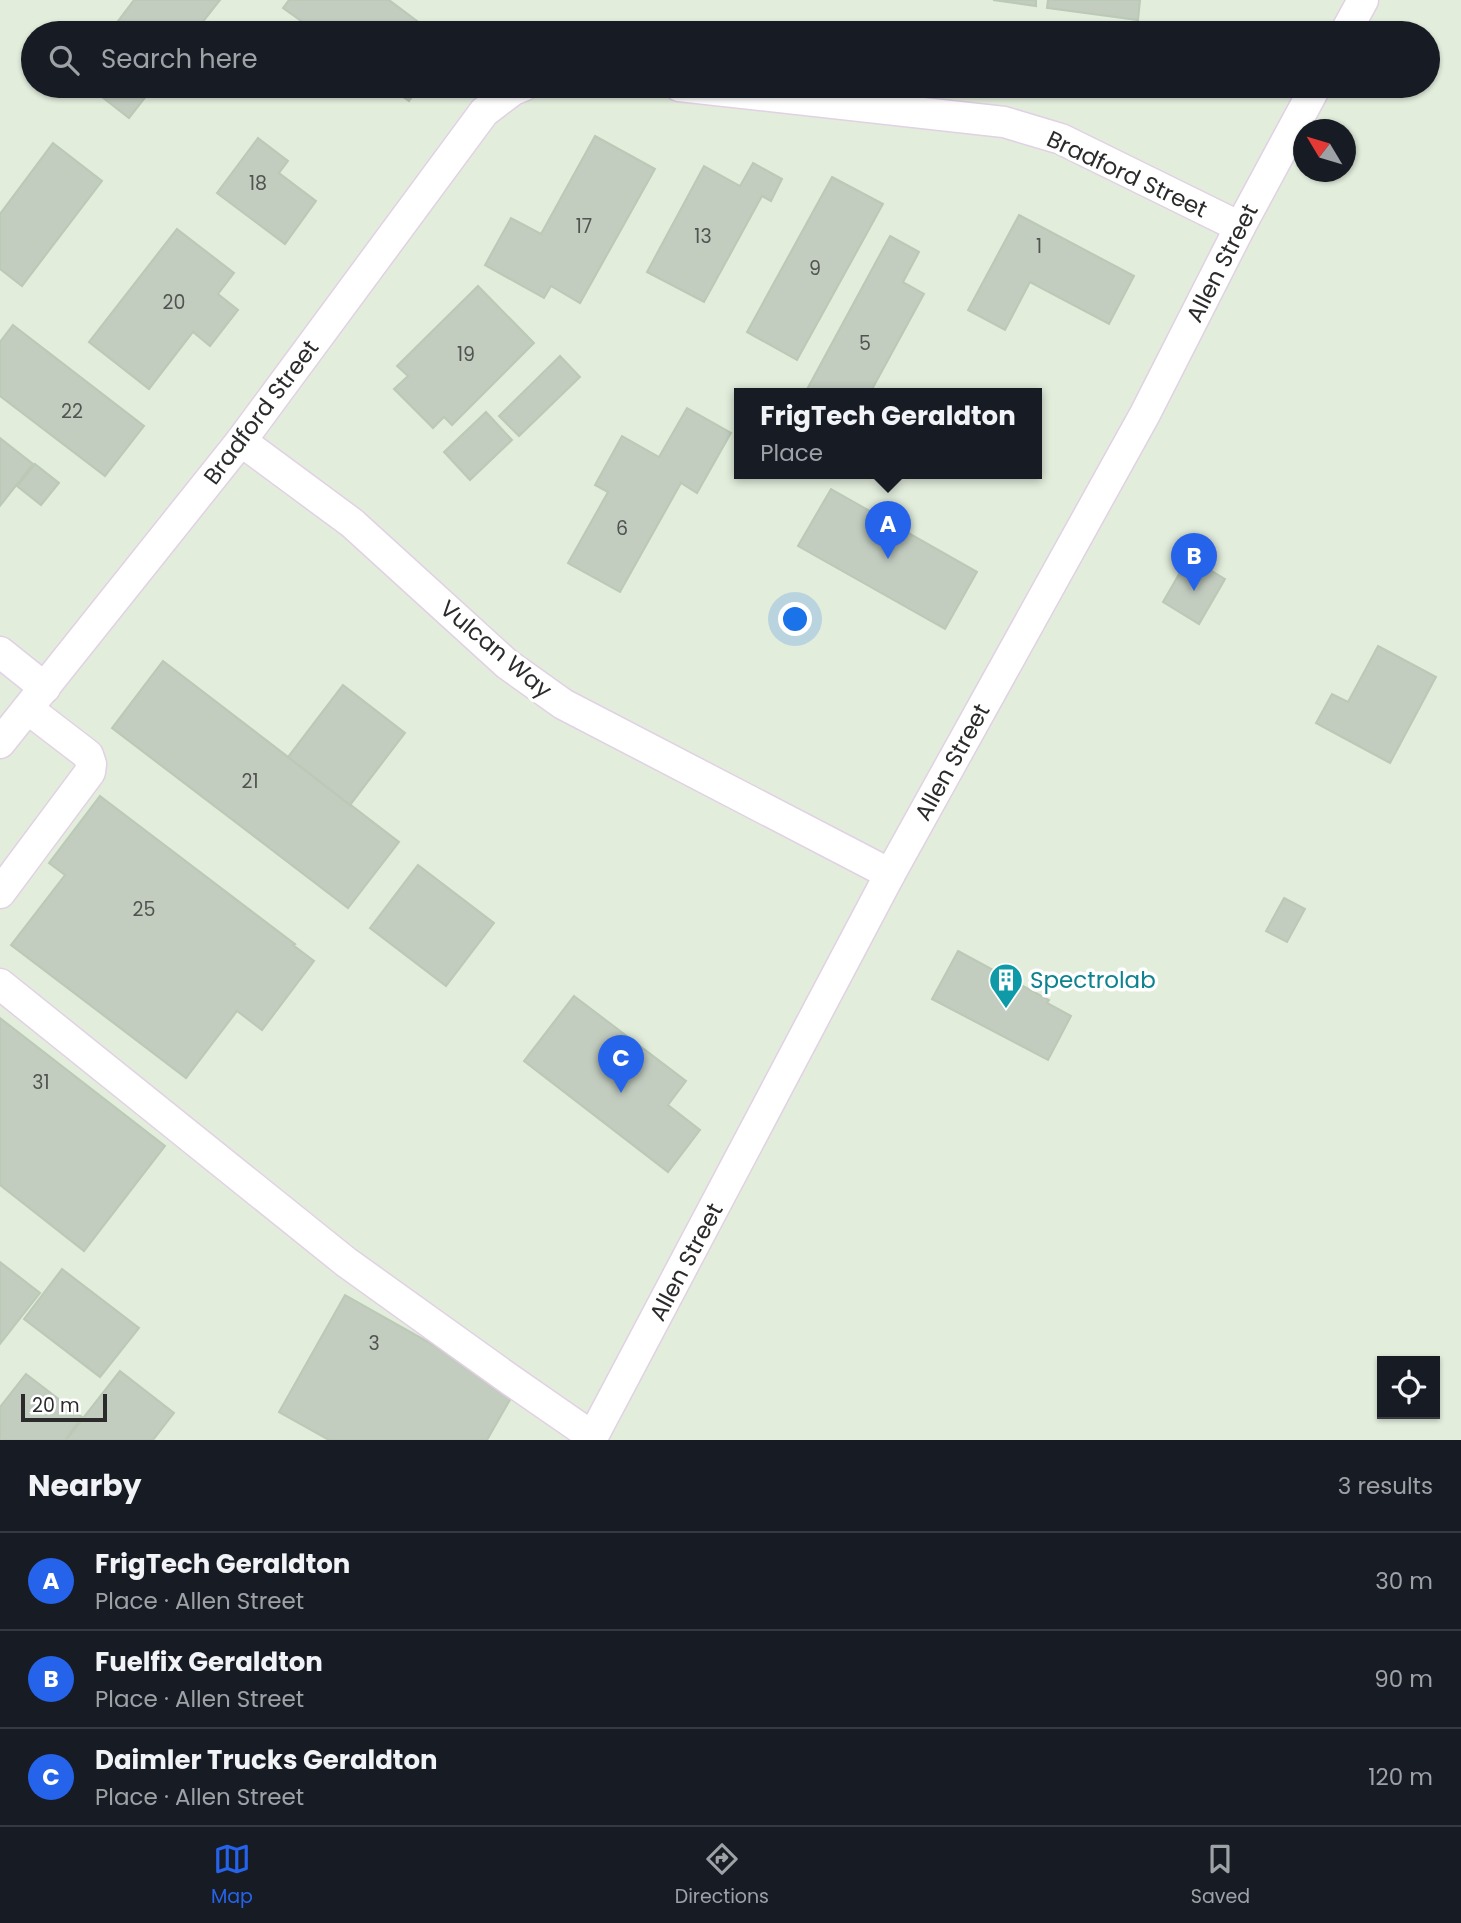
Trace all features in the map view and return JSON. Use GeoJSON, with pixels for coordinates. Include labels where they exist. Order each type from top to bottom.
{"type":"FeatureCollection","features":[{"type":"Feature","properties":{"kind":"street"},"geometry":{"type":"LineString","coordinates":[[1352,21],[1363,0]]}},
{"type":"Feature","properties":{"kind":"street","name":"Bradford Street"},"geometry":{"type":"LineString","coordinates":[[0,743],[241,441],[484,112],[502,98]]}},
{"type":"Feature","properties":{"kind":"street","name":"Bradford Street"},"geometry":{"type":"LineString","coordinates":[[787,98],[1004,122],[1061,139],[1240,227]]}},
{"type":"Feature","properties":{"kind":"street","name":"Allen Street"},"geometry":{"type":"LineString","coordinates":[[592,1438],[890,874],[1144,414],[1310,98]]}},
{"type":"Feature","properties":{"kind":"street","name":"Vulcan Way"},"geometry":{"type":"LineString","coordinates":[[241,441],[352,523],[507,664],[563,704],[890,874]]}},
{"type":"Feature","properties":{"kind":"street"},"geometry":{"type":"LineString","coordinates":[[0,652],[36,699],[88,755],[92,764],[90,772],[0,893]]}},
{"type":"Feature","properties":{"kind":"street"},"geometry":{"type":"LineString","coordinates":[[0,984],[346,1262],[592,1438]]}},
{"type":"Feature","properties":{"kind":"building"},"geometry":{"type":"Polygon","coordinates":[[[134,0],[220,0],[203,21],[118,21],[134,0]]]}},
{"type":"Feature","properties":{"kind":"building"},"geometry":{"type":"Polygon","coordinates":[[[289,0],[389,0],[417,21],[301,21],[283,8],[289,0]]]}},
{"type":"Feature","properties":{"kind":"building"},"geometry":{"type":"Polygon","coordinates":[[[993,0],[1036,0],[1036,6],[993,0]]]}},
{"type":"Feature","properties":{"kind":"building"},"geometry":{"type":"Polygon","coordinates":[[[1048,0],[1140,0],[1138,20],[1047,8],[1048,0]]]}},
{"type":"Feature","properties":{"kind":"building"},"geometry":{"type":"Polygon","coordinates":[[[103,98],[145,98],[129,118],[103,98]]]}},
{"type":"Feature","properties":{"kind":"building"},"geometry":{"type":"Polygon","coordinates":[[[595,136],[655,169],[580,303],[551,286],[544,298],[485,265],[511,218],[541,234],[595,136]]]}},
{"type":"Feature","properties":{"kind":"building"},"geometry":{"type":"Polygon","coordinates":[[[258,138],[288,161],[279,173],[316,201],[285,244],[217,193],[258,138]]]}},
{"type":"Feature","properties":{"kind":"building"},"geometry":{"type":"Polygon","coordinates":[[[53,143],[102,181],[22,286],[0,269],[0,214],[53,143]]]}},
{"type":"Feature","properties":{"kind":"building"},"geometry":{"type":"Polygon","coordinates":[[[753,163],[782,179],[771,201],[762,196],[704,302],[647,272],[704,166],[740,186],[753,163]]]}},
{"type":"Feature","properties":{"kind":"building"},"geometry":{"type":"Polygon","coordinates":[[[832,177],[883,204],[797,360],[747,332],[832,177]]]}},
{"type":"Feature","properties":{"kind":"building"},"geometry":{"type":"Polygon","coordinates":[[[1019,215],[1134,276],[1109,324],[1030,282],[1005,330],[968,310],[1019,215]]]}},
{"type":"Feature","properties":{"kind":"building"},"geometry":{"type":"Polygon","coordinates":[[[177,229],[234,273],[218,294],[238,310],[210,346],[193,332],[149,389],[89,342],[177,229]]]}},
{"type":"Feature","properties":{"kind":"building"},"geometry":{"type":"Polygon","coordinates":[[[890,236],[919,252],[903,282],[924,294],[873,388],[808,388],[890,236]]]}},
{"type":"Feature","properties":{"kind":"building"},"geometry":{"type":"Polygon","coordinates":[[[478,286],[534,343],[452,425],[444,417],[433,428],[394,389],[408,376],[397,366],[478,286]]]}},
{"type":"Feature","properties":{"kind":"building"},"geometry":{"type":"Polygon","coordinates":[[[13,325],[144,426],[105,476],[0,396],[0,342],[13,325]]]}},
{"type":"Feature","properties":{"kind":"building"},"geometry":{"type":"Polygon","coordinates":[[[560,356],[580,377],[519,436],[499,416],[560,356]]]}},
{"type":"Feature","properties":{"kind":"building"},"geometry":{"type":"Polygon","coordinates":[[[687,408],[731,433],[697,493],[681,483],[620,592],[568,563],[608,492],[595,485],[622,436],[659,457],[687,408]]]}},
{"type":"Feature","properties":{"kind":"building"},"geometry":{"type":"Polygon","coordinates":[[[486,412],[512,440],[470,480],[444,452],[486,412]]]}},
{"type":"Feature","properties":{"kind":"building"},"geometry":{"type":"Polygon","coordinates":[[[0,438],[33,464],[0,506],[0,438]]]}},
{"type":"Feature","properties":{"kind":"building"},"geometry":{"type":"Polygon","coordinates":[[[35,464],[59,483],[41,505],[17,486],[35,464]]]}},
{"type":"Feature","properties":{"kind":"building"},"geometry":{"type":"Polygon","coordinates":[[[831,489],[977,572],[945,629],[798,546],[831,489]]]}},
{"type":"Feature","properties":{"kind":"building"},"geometry":{"type":"Polygon","coordinates":[[[1189,557],[1225,579],[1199,624],[1163,602],[1189,557]]]}},
{"type":"Feature","properties":{"kind":"building"},"geometry":{"type":"Polygon","coordinates":[[[1378,646],[1436,677],[1390,763],[1316,723],[1332,694],[1348,702],[1378,646]]]}},
{"type":"Feature","properties":{"kind":"building"},"geometry":{"type":"Polygon","coordinates":[[[163,661],[399,842],[348,908],[112,728],[163,661]]]}},
{"type":"Feature","properties":{"kind":"building"},"geometry":{"type":"Polygon","coordinates":[[[343,685],[405,733],[350,805],[288,757],[343,685]]]}},
{"type":"Feature","properties":{"kind":"building"},"geometry":{"type":"Polygon","coordinates":[[[100,796],[314,961],[262,1030],[237,1011],[186,1078],[11,945],[65,875],[49,863],[100,796]]]}},
{"type":"Feature","properties":{"kind":"building"},"geometry":{"type":"Polygon","coordinates":[[[418,865],[494,923],[446,986],[370,928],[418,865]]]}},
{"type":"Feature","properties":{"kind":"building"},"geometry":{"type":"Polygon","coordinates":[[[1284,898],[1305,909],[1287,942],[1266,931],[1284,898]]]}},
{"type":"Feature","properties":{"kind":"building","name":"Spectrolab"},"geometry":{"type":"Polygon","coordinates":[[[958,951],[1049,1000],[1047,1003],[1071,1016],[1048,1060],[932,999],[958,951]]]}},
{"type":"Feature","properties":{"kind":"building"},"geometry":{"type":"Polygon","coordinates":[[[574,996],[686,1081],[668,1105],[700,1130],[668,1172],[524,1061],[574,996]]]}},
{"type":"Feature","properties":{"kind":"building"},"geometry":{"type":"Polygon","coordinates":[[[0,1018],[165,1146],[84,1251],[0,1185],[0,1018]]]}},
{"type":"Feature","properties":{"kind":"building"},"geometry":{"type":"Polygon","coordinates":[[[0,1262],[40,1293],[0,1344],[0,1262]]]}},
{"type":"Feature","properties":{"kind":"building"},"geometry":{"type":"Polygon","coordinates":[[[62,1269],[139,1328],[100,1377],[24,1319],[62,1269]]]}},
{"type":"Feature","properties":{"kind":"building"},"geometry":{"type":"Polygon","coordinates":[[[345,1295],[515,1391],[487,1440],[329,1440],[279,1412],[345,1295]]]}},
{"type":"Feature","properties":{"kind":"building"},"geometry":{"type":"Polygon","coordinates":[[[120,1371],[174,1413],[153,1440],[66,1440],[120,1371]]]}},
{"type":"Feature","properties":{"kind":"building"},"geometry":{"type":"Polygon","coordinates":[[[26,1374],[82,1417],[65,1440],[0,1440],[0,1407],[26,1374]]]}},
{"type":"Feature","properties":{"kind":"place","name":"FrigTech Geraldton"},"geometry":{"type":"Point","coordinates":[888,559]}},
{"type":"Feature","properties":{"kind":"place","name":"Fuelfix Geraldton"},"geometry":{"type":"Point","coordinates":[1194,591]}},
{"type":"Feature","properties":{"kind":"place","name":"Spectrolab"},"geometry":{"type":"Point","coordinates":[1006,1010]}},
{"type":"Feature","properties":{"kind":"place","name":"Daimler Trucks Geraldton"},"geometry":{"type":"Point","coordinates":[621,1093]}}]}
